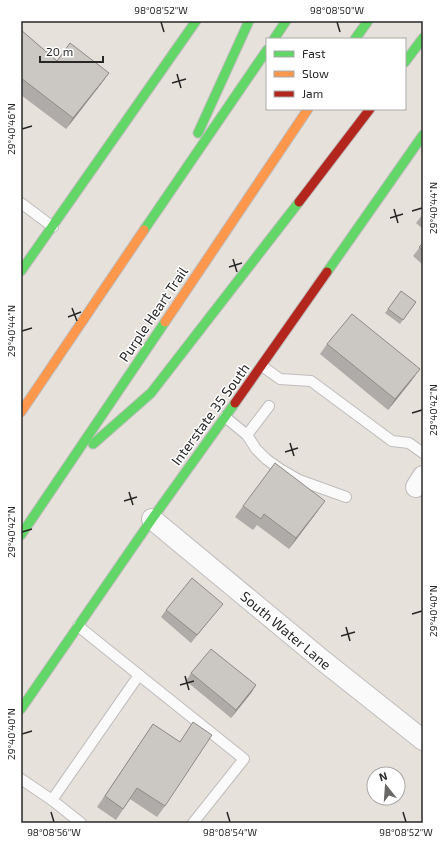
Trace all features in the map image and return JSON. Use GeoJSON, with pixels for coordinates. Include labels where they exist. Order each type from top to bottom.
{"type":"FeatureCollection","features":[{"type":"Feature","properties":{"kind":"main road"},"geometry":{"type":"LineString","coordinates":[[21,271],[196,21]]}},
{"type":"Feature","properties":{"kind":"main road"},"geometry":{"type":"LineString","coordinates":[[174,186],[249,21]]}},
{"type":"Feature","properties":{"kind":"main road"},"geometry":{"type":"LineString","coordinates":[[275,38],[286,21]]}},
{"type":"Feature","properties":{"kind":"main road"},"geometry":{"type":"LineString","coordinates":[[356,38],[368,21]]}},
{"type":"Feature","properties":{"kind":"main road"},"geometry":{"type":"LineString","coordinates":[[406,61],[423,38]]}},
{"type":"Feature","properties":{"kind":"main road"},"geometry":{"type":"LineString","coordinates":[[21,412],[266,51]]}},
{"type":"Feature","properties":{"kind":"main road","name":"Purple Heart Trail"},"geometry":{"type":"LineString","coordinates":[[21,535],[71,463],[307,110]]}},
{"type":"Feature","properties":{"kind":"main road"},"geometry":{"type":"LineString","coordinates":[[71,463],[151,393],[369,110]]}},
{"type":"Feature","properties":{"kind":"main road","name":"Interstate 35 South"},"geometry":{"type":"LineString","coordinates":[[21,709],[152,519],[422,140]]}},
{"type":"Feature","properties":{"kind":"street","name":"South Water Lane"},"geometry":{"type":"LineString","coordinates":[[152,519],[321,659],[423,740]]}},
{"type":"Feature","properties":{"kind":"lane"},"geometry":{"type":"LineString","coordinates":[[21,203],[53,227]]}},
{"type":"Feature","properties":{"kind":"lane"},"geometry":{"type":"LineString","coordinates":[[262,366],[280,379],[311,381],[392,441],[409,442],[423,453]]}},
{"type":"Feature","properties":{"kind":"lane"},"geometry":{"type":"LineString","coordinates":[[248,435],[269,406]]}},
{"type":"Feature","properties":{"kind":"lane"},"geometry":{"type":"LineString","coordinates":[[225,417],[248,435],[256,449],[266,459],[280,469],[299,480],[346,497]]}},
{"type":"Feature","properties":{"kind":"lane"},"geometry":{"type":"LineString","coordinates":[[78,626],[244,759],[193,823]]}},
{"type":"Feature","properties":{"kind":"lane"},"geometry":{"type":"LineString","coordinates":[[52,800],[139,675]]}},
{"type":"Feature","properties":{"kind":"lane"},"geometry":{"type":"LineString","coordinates":[[21,779],[52,800],[81,823]]}},
{"type":"Feature","properties":{"kind":"building"},"geometry":{"type":"Polygon","coordinates":[[[21,30],[57,61],[70,43],[109,73],[73,118],[21,78],[21,30]]]}},
{"type":"Feature","properties":{"kind":"building"},"geometry":{"type":"Polygon","coordinates":[[[423,243],[423,250],[419,247],[423,243]]]}},
{"type":"Feature","properties":{"kind":"building"},"geometry":{"type":"Polygon","coordinates":[[[401,291],[416,302],[403,320],[388,309],[401,291]]]}},
{"type":"Feature","properties":{"kind":"building"},"geometry":{"type":"Polygon","coordinates":[[[352,314],[420,369],[395,399],[327,344],[352,314]]]}},
{"type":"Feature","properties":{"kind":"building"},"geometry":{"type":"Polygon","coordinates":[[[275,463],[325,501],[296,538],[264,514],[261,519],[243,506],[275,463]]]}},
{"type":"Feature","properties":{"kind":"building"},"geometry":{"type":"Polygon","coordinates":[[[192,578],[223,604],[197,635],[166,610],[192,578]]]}},
{"type":"Feature","properties":{"kind":"building"},"geometry":{"type":"Polygon","coordinates":[[[211,649],[256,685],[236,710],[191,673],[211,649]]]}},
{"type":"Feature","properties":{"kind":"building"},"geometry":{"type":"Polygon","coordinates":[[[193,722],[212,735],[165,806],[137,788],[123,809],[105,796],[153,724],[180,742],[193,722]]]}},
{"type":"Feature","properties":{"kind":"traffic: fast"},"geometry":{"type":"LineString","coordinates":[[21,271],[196,21]]}},
{"type":"Feature","properties":{"kind":"traffic: fast"},"geometry":{"type":"LineString","coordinates":[[198,133],[249,21]]}},
{"type":"Feature","properties":{"kind":"traffic: fast"},"geometry":{"type":"LineString","coordinates":[[275,38],[286,21]]}},
{"type":"Feature","properties":{"kind":"traffic: fast"},"geometry":{"type":"LineString","coordinates":[[356,38],[368,21]]}},
{"type":"Feature","properties":{"kind":"traffic: fast"},"geometry":{"type":"LineString","coordinates":[[406,61],[423,38]]}},
{"type":"Feature","properties":{"kind":"traffic: fast"},"geometry":{"type":"LineString","coordinates":[[144,230],[266,51]]}},
{"type":"Feature","properties":{"kind":"traffic: fast"},"geometry":{"type":"LineString","coordinates":[[327,272],[423,135]]}},
{"type":"Feature","properties":{"kind":"traffic: fast"},"geometry":{"type":"LineString","coordinates":[[93,444],[151,393],[299,202]]}},
{"type":"Feature","properties":{"kind":"traffic: fast"},"geometry":{"type":"LineString","coordinates":[[21,535],[165,322]]}},
{"type":"Feature","properties":{"kind":"traffic: fast"},"geometry":{"type":"LineString","coordinates":[[21,709],[152,519],[235,403]]}},
{"type":"Feature","properties":{"kind":"traffic: slow"},"geometry":{"type":"LineString","coordinates":[[165,322],[307,110]]}},
{"type":"Feature","properties":{"kind":"traffic: slow"},"geometry":{"type":"LineString","coordinates":[[21,412],[144,230]]}},
{"type":"Feature","properties":{"kind":"traffic: jam"},"geometry":{"type":"LineString","coordinates":[[299,202],[369,110]]}},
{"type":"Feature","properties":{"kind":"traffic: jam"},"geometry":{"type":"LineString","coordinates":[[235,403],[327,272]]}}]}
